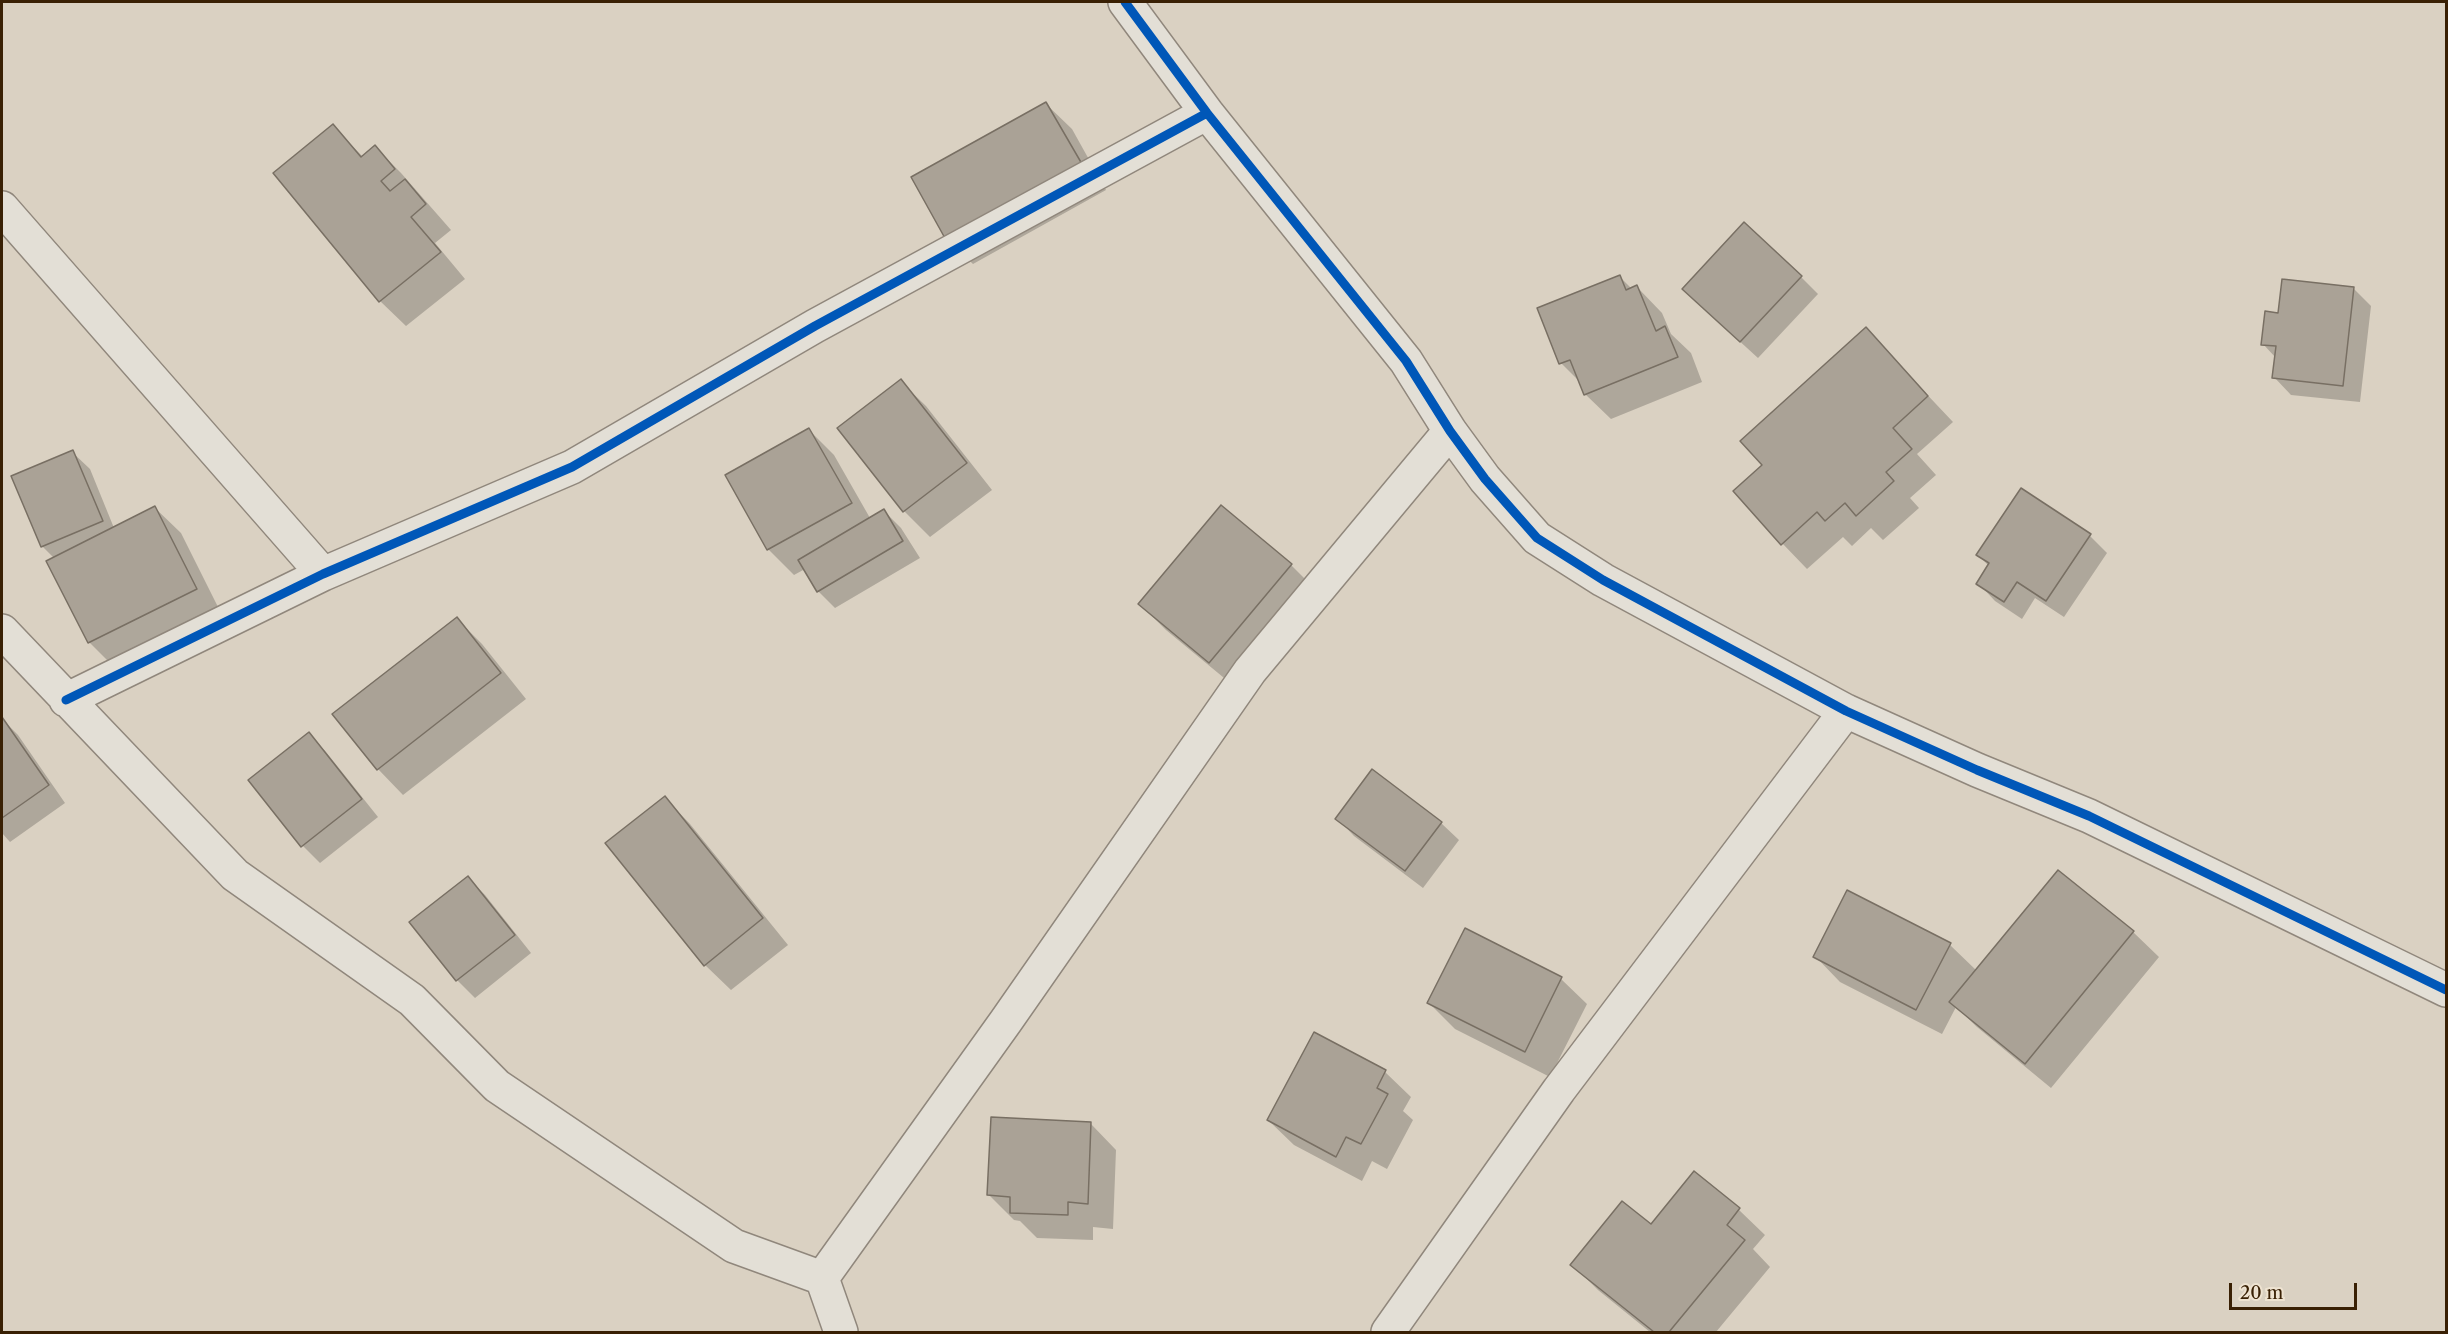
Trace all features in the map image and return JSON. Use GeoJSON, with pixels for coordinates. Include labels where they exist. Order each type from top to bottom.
{"type":"FeatureCollection","features":[{"type":"Feature","properties":{"kind":"street"},"geometry":{"type":"LineString","coordinates":[[1125,2],[1208,113],[1406,361],[1450,431],[1485,478],[1537,538],[1603,580],[1846,711],[1977,770],[2089,816],[2446,990]]}},
{"type":"Feature","properties":{"kind":"street"},"geometry":{"type":"LineString","coordinates":[[66,700],[323,573],[572,467],[815,326],[1208,113]]}},
{"type":"Feature","properties":{"kind":"street"},"geometry":{"type":"LineString","coordinates":[[2,208],[323,573]]}},
{"type":"Feature","properties":{"kind":"street"},"geometry":{"type":"LineString","coordinates":[[822,1278],[1013,1011],[1250,671],[1450,431]]}},
{"type":"Feature","properties":{"kind":"street"},"geometry":{"type":"LineString","coordinates":[[2,631],[235,875],[412,1000],[496,1086],[734,1246],[822,1278]]}},
{"type":"Feature","properties":{"kind":"street"},"geometry":{"type":"LineString","coordinates":[[1388,1332],[1559,1090],[1846,711]]}},
{"type":"Feature","properties":{"kind":"street"},"geometry":{"type":"LineString","coordinates":[[822,1278],[841,1332]]}},
{"type":"Feature","properties":{"kind":"building"},"geometry":{"type":"Polygon","coordinates":[[[1046,102],[1082,164],[946,240],[911,177],[1046,102]]]}},
{"type":"Feature","properties":{"kind":"building"},"geometry":{"type":"Polygon","coordinates":[[[333,124],[361,157],[375,145],[395,169],[381,181],[390,191],[405,179],[426,204],[411,217],[441,252],[379,302],[273,173],[333,124]]]}},
{"type":"Feature","properties":{"kind":"building"},"geometry":{"type":"Polygon","coordinates":[[[1744,222],[1802,276],[1740,342],[1682,289],[1744,222]]]}},
{"type":"Feature","properties":{"kind":"building"},"geometry":{"type":"Polygon","coordinates":[[[1620,275],[1626,290],[1637,285],[1656,331],[1665,326],[1678,357],[1584,395],[1570,360],[1559,364],[1537,308],[1620,275]]]}},
{"type":"Feature","properties":{"kind":"building"},"geometry":{"type":"Polygon","coordinates":[[[2282,279],[2354,287],[2343,386],[2272,378],[2276,346],[2261,345],[2265,311],[2278,313],[2282,279]]]}},
{"type":"Feature","properties":{"kind":"building"},"geometry":{"type":"Polygon","coordinates":[[[1866,327],[1928,396],[1893,428],[1912,449],[1886,472],[1894,481],[1856,516],[1845,503],[1825,521],[1817,512],[1781,545],[1733,491],[1762,465],[1740,441],[1866,327]]]}},
{"type":"Feature","properties":{"kind":"building"},"geometry":{"type":"Polygon","coordinates":[[[901,379],[967,463],[903,512],[837,428],[901,379]]]}},
{"type":"Feature","properties":{"kind":"building"},"geometry":{"type":"Polygon","coordinates":[[[809,428],[852,503],[767,550],[725,475],[809,428]]]}},
{"type":"Feature","properties":{"kind":"building"},"geometry":{"type":"Polygon","coordinates":[[[73,450],[103,521],[41,547],[11,476],[73,450]]]}},
{"type":"Feature","properties":{"kind":"building"},"geometry":{"type":"Polygon","coordinates":[[[2021,488],[2091,534],[2046,601],[2017,582],[2004,602],[1976,584],[1989,563],[1976,555],[2021,488]]]}},
{"type":"Feature","properties":{"kind":"building"},"geometry":{"type":"Polygon","coordinates":[[[1221,505],[1292,564],[1209,663],[1138,604],[1221,505]]]}},
{"type":"Feature","properties":{"kind":"building"},"geometry":{"type":"Polygon","coordinates":[[[155,506],[197,589],[88,643],[46,561],[155,506]]]}},
{"type":"Feature","properties":{"kind":"building"},"geometry":{"type":"Polygon","coordinates":[[[884,509],[903,541],[817,592],[798,560],[884,509]]]}},
{"type":"Feature","properties":{"kind":"building"},"geometry":{"type":"Polygon","coordinates":[[[457,617],[501,673],[377,770],[332,714],[457,617]]]}},
{"type":"Feature","properties":{"kind":"building"},"geometry":{"type":"Polygon","coordinates":[[[2,717],[49,785],[2,818],[2,717]]]}},
{"type":"Feature","properties":{"kind":"building"},"geometry":{"type":"Polygon","coordinates":[[[309,732],[362,799],[301,847],[248,780],[309,732]]]}},
{"type":"Feature","properties":{"kind":"building"},"geometry":{"type":"Polygon","coordinates":[[[1372,769],[1442,822],[1405,871],[1335,819],[1372,769]]]}},
{"type":"Feature","properties":{"kind":"building"},"geometry":{"type":"Polygon","coordinates":[[[665,796],[763,918],[704,966],[605,843],[665,796]]]}},
{"type":"Feature","properties":{"kind":"building"},"geometry":{"type":"Polygon","coordinates":[[[2058,870],[2134,931],[2025,1064],[1949,1002],[2058,870]]]}},
{"type":"Feature","properties":{"kind":"building"},"geometry":{"type":"Polygon","coordinates":[[[468,876],[515,935],[456,981],[409,922],[468,876]]]}},
{"type":"Feature","properties":{"kind":"building"},"geometry":{"type":"Polygon","coordinates":[[[1847,890],[1951,943],[1916,1010],[1813,957],[1847,890]]]}},
{"type":"Feature","properties":{"kind":"building"},"geometry":{"type":"Polygon","coordinates":[[[1465,928],[1562,977],[1525,1052],[1427,1003],[1465,928]]]}},
{"type":"Feature","properties":{"kind":"building"},"geometry":{"type":"Polygon","coordinates":[[[1314,1032],[1386,1070],[1377,1088],[1388,1094],[1361,1144],[1346,1137],[1336,1157],[1267,1120],[1314,1032]]]}},
{"type":"Feature","properties":{"kind":"building"},"geometry":{"type":"Polygon","coordinates":[[[991,1117],[1091,1122],[1088,1204],[1068,1202],[1068,1215],[1010,1213],[1010,1197],[987,1195],[991,1117]]]}},
{"type":"Feature","properties":{"kind":"building"},"geometry":{"type":"Polygon","coordinates":[[[1694,1171],[1740,1208],[1727,1225],[1745,1240],[1669,1332],[1654,1332],[1570,1265],[1622,1201],[1651,1224],[1694,1171]]]}},
{"type":"Feature","properties":{"kind":"cycle path"},"geometry":{"type":"LineString","coordinates":[[1125,2],[1207,113],[1406,361],[1450,431],[1485,479],[1537,538],[1603,580],[1846,711],[1977,770],[2089,816],[2446,990]]}},
{"type":"Feature","properties":{"kind":"cycle path"},"geometry":{"type":"LineString","coordinates":[[66,700],[323,574],[572,467],[815,326],[1207,113]]}}]}
